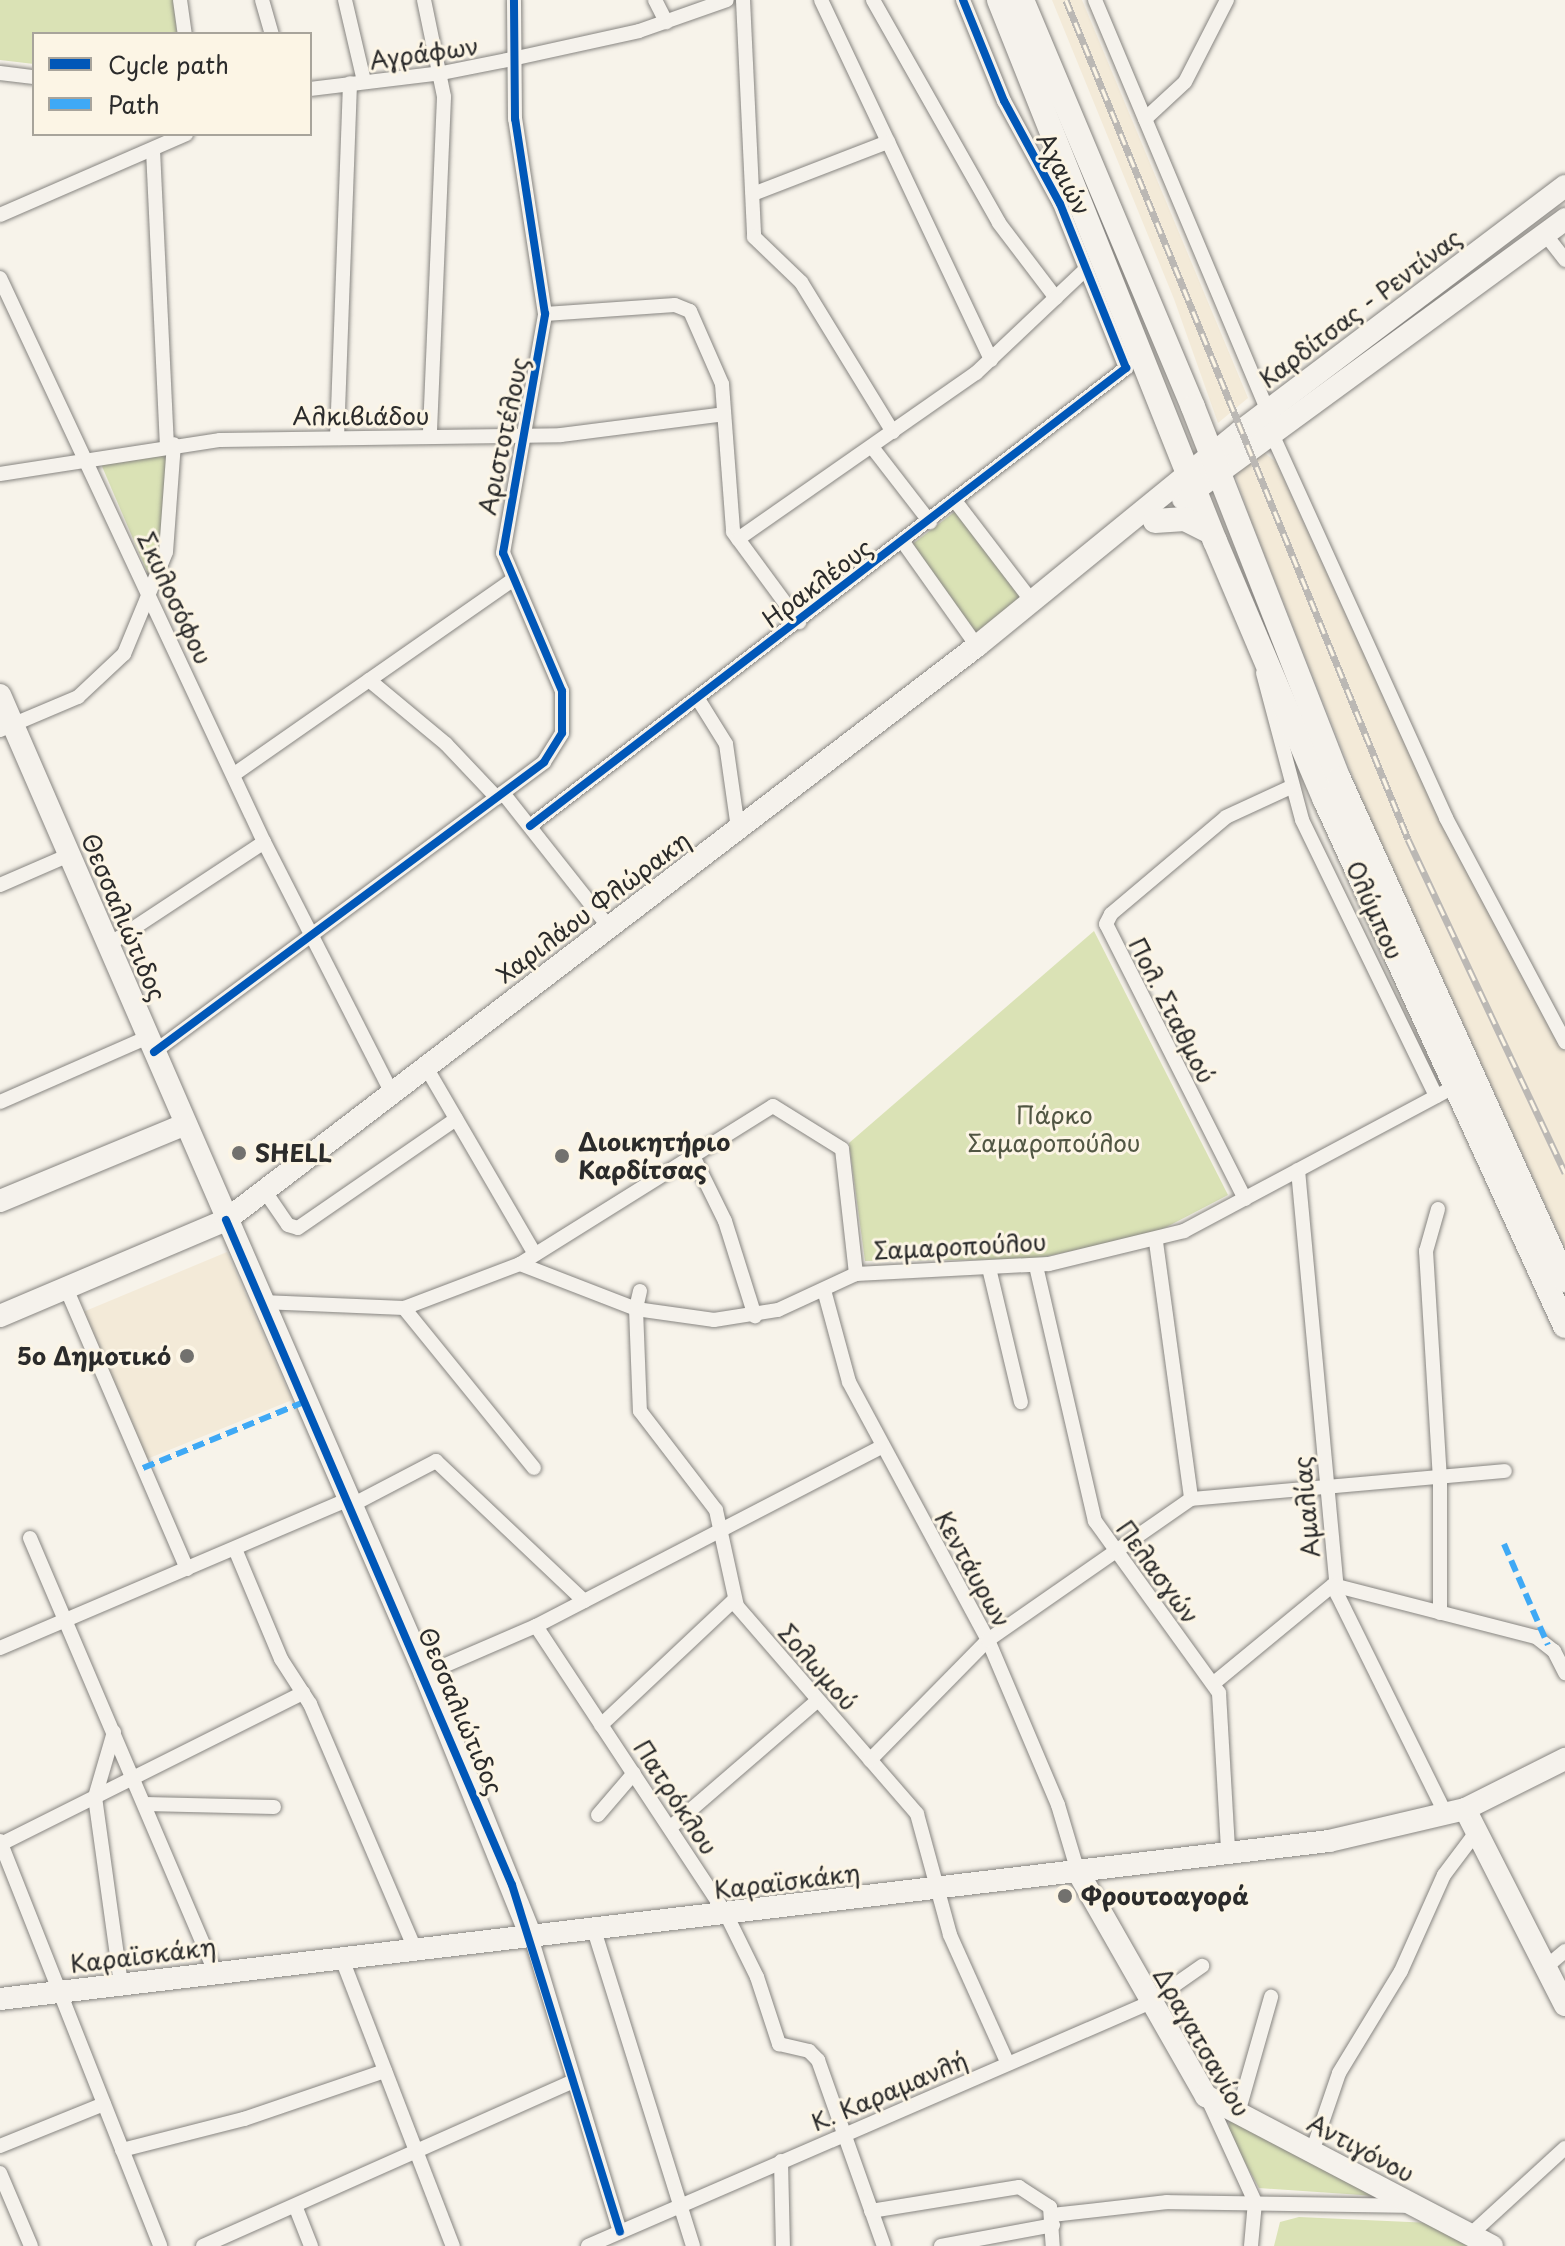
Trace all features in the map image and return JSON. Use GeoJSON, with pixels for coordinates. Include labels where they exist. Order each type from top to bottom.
{"type":"FeatureCollection","features":[{"type":"Feature","properties":{"kind":"main road","name":"Ολύμπου"},"geometry":{"type":"LineString","coordinates":[[999,0],[1211,532],[1446,1091],[1565,1326]]}},
{"type":"Feature","properties":{"kind":"main road","name":"Ολύμπου"},"geometry":{"type":"LineString","coordinates":[[1022,0],[1216,463],[1339,779],[1565,1280]]}},
{"type":"Feature","properties":{"kind":"main road","name":"Καρδίτσας - Ρεντίνας"},"geometry":{"type":"LineString","coordinates":[[1192,482],[1216,463],[1268,411],[1565,186]]}},
{"type":"Feature","properties":{"kind":"main road","name":"Καρδίτσας - Ρεντίνας"},"geometry":{"type":"LineString","coordinates":[[1216,463],[1272,434],[1565,219]]}},
{"type":"Feature","properties":{"kind":"main road"},"geometry":{"type":"LineString","coordinates":[[1448,274],[1462,292]]}},
{"type":"Feature","properties":{"kind":"main road","name":"Χαριλάου Φλώρακη"},"geometry":{"type":"LineString","coordinates":[[984,641],[1024,621],[1155,521],[1192,482]]}},
{"type":"Feature","properties":{"kind":"main road","name":"Χαριλάου Φλώρακη"},"geometry":{"type":"LineString","coordinates":[[0,1316],[226,1220],[984,641],[1031,600],[1192,482]]}},
{"type":"Feature","properties":{"kind":"main road"},"geometry":{"type":"LineString","coordinates":[[1155,521],[1185,519],[1211,532]]}},
{"type":"Feature","properties":{"kind":"main road","name":"Θεσσαλιώτιδος"},"geometry":{"type":"LineString","coordinates":[[0,695],[6,727],[69,855],[425,1674],[531,1937]]}},
{"type":"Feature","properties":{"kind":"main road"},"geometry":{"type":"LineString","coordinates":[[0,1201],[186,1124]]}},
{"type":"Feature","properties":{"kind":"main road","name":"Καραϊσκάκη"},"geometry":{"type":"LineString","coordinates":[[0,1999],[215,1972],[727,1916],[1228,1850],[1329,1841],[1456,1812],[1565,1759]]}},
{"type":"Feature","properties":{"kind":"main road"},"geometry":{"type":"LineString","coordinates":[[1456,1812],[1477,1831],[1565,2005]]}},
{"type":"Feature","properties":{"kind":"main road","name":"Δραγατσανίου"},"geometry":{"type":"LineString","coordinates":[[1078,1872],[1149,2003],[1206,2096]]}},
{"type":"Feature","properties":{"kind":"main road","name":"Αντιγόνου"},"geometry":{"type":"LineString","coordinates":[[1206,2096],[1492,2246]]}},
{"type":"Feature","properties":{"kind":"street"},"geometry":{"type":"LineString","coordinates":[[180,0],[185,32]]}},
{"type":"Feature","properties":{"kind":"street"},"geometry":{"type":"LineString","coordinates":[[262,0],[271,32]]}},
{"type":"Feature","properties":{"kind":"street"},"geometry":{"type":"LineString","coordinates":[[337,438],[357,82],[345,0]]}},
{"type":"Feature","properties":{"kind":"street"},"geometry":{"type":"LineString","coordinates":[[424,0],[442,73],[430,437]]}},
{"type":"Feature","properties":{"kind":"street","name":"Αριστοτέλους"},"geometry":{"type":"LineString","coordinates":[[0,1102],[151,1045],[311,935],[551,755],[565,719],[560,686],[511,581],[504,535],[545,314],[519,144],[512,59],[514,0]]}},
{"type":"Feature","properties":{"kind":"street"},"geometry":{"type":"LineString","coordinates":[[655,0],[666,22]]}},
{"type":"Feature","properties":{"kind":"street","name":"Αγράφων"},"geometry":{"type":"LineString","coordinates":[[312,89],[442,73],[512,59],[666,22],[727,0]]}},
{"type":"Feature","properties":{"kind":"street"},"geometry":{"type":"LineString","coordinates":[[743,0],[757,242],[801,282],[893,432]]}},
{"type":"Feature","properties":{"kind":"street"},"geometry":{"type":"LineString","coordinates":[[821,0],[991,360]]}},
{"type":"Feature","properties":{"kind":"street"},"geometry":{"type":"LineString","coordinates":[[873,0],[999,223],[1056,298]]}},
{"type":"Feature","properties":{"kind":"street","name":"Αχαιών"},"geometry":{"type":"LineString","coordinates":[[963,0],[1004,101],[1060,204],[1126,368]]}},
{"type":"Feature","properties":{"kind":"street"},"geometry":{"type":"LineString","coordinates":[[1095,0],[1268,411]]}},
{"type":"Feature","properties":{"kind":"street"},"geometry":{"type":"LineString","coordinates":[[1145,119],[1185,82],[1227,0]]}},
{"type":"Feature","properties":{"kind":"street"},"geometry":{"type":"LineString","coordinates":[[0,73],[32,77]]}},
{"type":"Feature","properties":{"kind":"street"},"geometry":{"type":"LineString","coordinates":[[0,215],[182,136]]}},
{"type":"Feature","properties":{"kind":"street"},"geometry":{"type":"LineString","coordinates":[[753,194],[888,142]]}},
{"type":"Feature","properties":{"kind":"street"},"geometry":{"type":"LineString","coordinates":[[6,727],[78,697],[108,672],[131,642],[151,597],[170,528],[171,445],[153,150]]}},
{"type":"Feature","properties":{"kind":"street"},"geometry":{"type":"LineString","coordinates":[[1545,234],[1565,260]]}},
{"type":"Feature","properties":{"kind":"street"},"geometry":{"type":"LineString","coordinates":[[738,539],[991,360],[1085,270]]}},
{"type":"Feature","properties":{"kind":"street","name":"Σκυλοσόφου"},"geometry":{"type":"LineString","coordinates":[[0,278],[264,842],[392,1093]]}},
{"type":"Feature","properties":{"kind":"street"},"geometry":{"type":"LineString","coordinates":[[545,314],[682,306],[693,315],[718,374],[732,529],[799,622]]}},
{"type":"Feature","properties":{"kind":"street","name":"Ηρακλέους"},"geometry":{"type":"LineString","coordinates":[[530,826],[930,522],[1126,368]]}},
{"type":"Feature","properties":{"kind":"street","name":"Αλκιβιάδου"},"geometry":{"type":"LineString","coordinates":[[0,474],[171,445],[337,438],[524,436],[724,414]]}},
{"type":"Feature","properties":{"kind":"street"},"geometry":{"type":"LineString","coordinates":[[1272,434],[1446,818],[1559,1011],[1565,1042]]}},
{"type":"Feature","properties":{"kind":"street"},"geometry":{"type":"LineString","coordinates":[[872,447],[930,522]]}},
{"type":"Feature","properties":{"kind":"street"},"geometry":{"type":"LineString","coordinates":[[956,502],[1031,600]]}},
{"type":"Feature","properties":{"kind":"street"},"geometry":{"type":"LineString","coordinates":[[903,542],[984,641]]}},
{"type":"Feature","properties":{"kind":"street"},"geometry":{"type":"LineString","coordinates":[[233,775],[511,581]]}},
{"type":"Feature","properties":{"kind":"street"},"geometry":{"type":"LineString","coordinates":[[1258,638],[1291,787],[1446,1091]]}},
{"type":"Feature","properties":{"kind":"street"},"geometry":{"type":"LineString","coordinates":[[369,680],[438,736],[530,826],[609,927]]}},
{"type":"Feature","properties":{"kind":"street"},"geometry":{"type":"LineString","coordinates":[[698,699],[726,744],[738,828]]}},
{"type":"Feature","properties":{"kind":"street","name":"Πολ. Σταθμού"},"geometry":{"type":"LineString","coordinates":[[1245,1199],[1106,924],[1111,914],[1226,817],[1291,787]]}},
{"type":"Feature","properties":{"kind":"street"},"geometry":{"type":"LineString","coordinates":[[108,945],[264,842]]}},
{"type":"Feature","properties":{"kind":"street"},"geometry":{"type":"LineString","coordinates":[[0,885],[69,855]]}},
{"type":"Feature","properties":{"kind":"street"},"geometry":{"type":"LineString","coordinates":[[426,1067],[535,1254]]}},
{"type":"Feature","properties":{"kind":"street","name":"Σαμαροπούλου"},"geometry":{"type":"LineString","coordinates":[[520,1264],[636,1309],[714,1320],[755,1316],[824,1290],[856,1274],[1036,1266],[1156,1242],[1245,1199],[1446,1091]]}},
{"type":"Feature","properties":{"kind":"street"},"geometry":{"type":"LineString","coordinates":[[262,1302],[404,1308],[520,1264],[773,1106],[837,1141],[842,1149],[856,1274]]}},
{"type":"Feature","properties":{"kind":"street"},"geometry":{"type":"LineString","coordinates":[[264,1190],[288,1225],[298,1228],[456,1119]]}},
{"type":"Feature","properties":{"kind":"street"},"geometry":{"type":"LineString","coordinates":[[693,1156],[725,1221],[755,1316]]}},
{"type":"Feature","properties":{"kind":"street","name":"Αμαλίας"},"geometry":{"type":"LineString","coordinates":[[1298,1170],[1335,1585],[1350,1629],[1456,1812]]}},
{"type":"Feature","properties":{"kind":"street"},"geometry":{"type":"LineString","coordinates":[[1438,1209],[1426,1251],[1440,1477],[1440,1613]]}},
{"type":"Feature","properties":{"kind":"street"},"geometry":{"type":"LineString","coordinates":[[1156,1242],[1191,1499]]}},
{"type":"Feature","properties":{"kind":"street","name":"Πελασγών"},"geometry":{"type":"LineString","coordinates":[[1036,1266],[1095,1521],[1113,1552],[1214,1683],[1221,1710],[1228,1850]]}},
{"type":"Feature","properties":{"kind":"street"},"geometry":{"type":"LineString","coordinates":[[989,1268],[1021,1402]]}},
{"type":"Feature","properties":{"kind":"street"},"geometry":{"type":"LineString","coordinates":[[66,1288],[187,1569]]}},
{"type":"Feature","properties":{"kind":"street","name":"Κεντάυρων"},"geometry":{"type":"LineString","coordinates":[[824,1290],[849,1382],[988,1640],[1058,1805],[1078,1872]]}},
{"type":"Feature","properties":{"kind":"street"},"geometry":{"type":"LineString","coordinates":[[601,1725],[734,1600],[724,1530],[716,1510],[640,1411],[636,1309],[640,1291]]}},
{"type":"Feature","properties":{"kind":"street"},"geometry":{"type":"LineString","coordinates":[[404,1308],[534,1468]]}},
{"type":"Feature","properties":{"kind":"street"},"geometry":{"type":"LineString","coordinates":[[425,1674],[536,1626],[882,1447]]}},
{"type":"Feature","properties":{"kind":"street"},"geometry":{"type":"LineString","coordinates":[[0,1648],[350,1502],[436,1461],[584,1601]]}},
{"type":"Feature","properties":{"kind":"street"},"geometry":{"type":"LineString","coordinates":[[870,1760],[988,1640],[1191,1499],[1326,1484],[1505,1471]]}},
{"type":"Feature","properties":{"kind":"street"},"geometry":{"type":"LineString","coordinates":[[30,1538],[215,1972]]}},
{"type":"Feature","properties":{"kind":"street"},"geometry":{"type":"LineString","coordinates":[[235,1549],[281,1659],[303,1693],[416,1951]]}},
{"type":"Feature","properties":{"kind":"street"},"geometry":{"type":"LineString","coordinates":[[1214,1683],[1310,1599],[1335,1585],[1530,1635],[1548,1645],[1565,1673]]}},
{"type":"Feature","properties":{"kind":"street","name":"Σολωμού"},"geometry":{"type":"LineString","coordinates":[[734,1600],[817,1701],[917,1814],[950,1935],[1008,2064]]}},
{"type":"Feature","properties":{"kind":"street","name":"Πατρόκλου"},"geometry":{"type":"LineString","coordinates":[[536,1626],[727,1916],[757,1977],[779,2044],[809,2051],[818,2060],[884,2246]]}},
{"type":"Feature","properties":{"kind":"street"},"geometry":{"type":"LineString","coordinates":[[160,2246],[60,1991],[6,1870],[0,1842],[303,1693]]}},
{"type":"Feature","properties":{"kind":"street"},"geometry":{"type":"LineString","coordinates":[[671,1827],[817,1701]]}},
{"type":"Feature","properties":{"kind":"street"},"geometry":{"type":"LineString","coordinates":[[113,1729],[95,1797],[121,1984]]}},
{"type":"Feature","properties":{"kind":"street"},"geometry":{"type":"LineString","coordinates":[[598,1815],[634,1773]]}},
{"type":"Feature","properties":{"kind":"street"},"geometry":{"type":"LineString","coordinates":[[145,1804],[274,1807]]}},
{"type":"Feature","properties":{"kind":"street"},"geometry":{"type":"LineString","coordinates":[[1312,2152],[1339,2073],[1401,1971],[1444,1875],[1477,1831]]}},
{"type":"Feature","properties":{"kind":"street"},"geometry":{"type":"LineString","coordinates":[[594,1930],[693,2246]]}},
{"type":"Feature","properties":{"kind":"street","name":"Θεσσαλιώτιδος"},"geometry":{"type":"LineString","coordinates":[[531,1937],[571,2082],[620,2232]]}},
{"type":"Feature","properties":{"kind":"street"},"geometry":{"type":"LineString","coordinates":[[1546,1967],[1565,1951]]}},
{"type":"Feature","properties":{"kind":"street"},"geometry":{"type":"LineString","coordinates":[[342,1959],[453,2246]]}},
{"type":"Feature","properties":{"kind":"street","name":"Κ. Καραμανλή"},"geometry":{"type":"LineString","coordinates":[[588,2246],[1149,2003],[1202,1966]]}},
{"type":"Feature","properties":{"kind":"street"},"geometry":{"type":"LineString","coordinates":[[1238,2113],[1271,1997]]}},
{"type":"Feature","properties":{"kind":"street"},"geometry":{"type":"LineString","coordinates":[[122,2150],[256,2115],[385,2071]]}},
{"type":"Feature","properties":{"kind":"street"},"geometry":{"type":"LineString","coordinates":[[203,2246],[296,2208],[571,2082]]}},
{"type":"Feature","properties":{"kind":"street","name":"Δραγατσανίου"},"geometry":{"type":"LineString","coordinates":[[1206,2096],[1255,2202]]}},
{"type":"Feature","properties":{"kind":"street"},"geometry":{"type":"LineString","coordinates":[[0,2146],[104,2104]]}},
{"type":"Feature","properties":{"kind":"street"},"geometry":{"type":"LineString","coordinates":[[1470,2235],[1565,2148]]}},
{"type":"Feature","properties":{"kind":"street"},"geometry":{"type":"LineString","coordinates":[[781,2161],[783,2246]]}},
{"type":"Feature","properties":{"kind":"street"},"geometry":{"type":"LineString","coordinates":[[0,2173],[31,2246]]}},
{"type":"Feature","properties":{"kind":"street"},"geometry":{"type":"LineString","coordinates":[[871,2211],[1012,2187],[1041,2198],[1052,2220],[1053,2246]]}},
{"type":"Feature","properties":{"kind":"street"},"geometry":{"type":"LineString","coordinates":[[1251,2246],[1255,2202]]}},
{"type":"Feature","properties":{"kind":"street"},"geometry":{"type":"LineString","coordinates":[[941,2246],[1131,2204],[1255,2202],[1416,2206]]}},
{"type":"Feature","properties":{"kind":"street"},"geometry":{"type":"LineString","coordinates":[[296,2208],[311,2246]]}},
{"type":"Feature","properties":{"kind":"shaded area"},"geometry":{"type":"Polygon","coordinates":[[[1052,0],[1082,0],[1248,398],[1218,423],[1174,299],[1052,0]]]}},
{"type":"Feature","properties":{"kind":"shaded area"},"geometry":{"type":"Polygon","coordinates":[[[1262,451],[1276,462],[1394,720],[1565,1052],[1565,1248],[1364,804],[1250,518],[1235,474],[1262,451]]]}},
{"type":"Feature","properties":{"kind":"shaded area","name":"5ο Δημοτικό"},"geometry":{"type":"Polygon","coordinates":[[[227,1252],[292,1400],[147,1459],[83,1312],[227,1252]]]}},
{"type":"Feature","properties":{"kind":"green space"},"geometry":{"type":"Polygon","coordinates":[[[0,0],[173,0],[177,32],[32,32],[32,64],[0,60],[0,0]]]}},
{"type":"Feature","properties":{"kind":"green space"},"geometry":{"type":"Polygon","coordinates":[[[168,455],[165,523],[152,583],[101,464],[168,455]]]}},
{"type":"Feature","properties":{"kind":"green space"},"geometry":{"type":"Polygon","coordinates":[[[957,510],[1022,597],[974,635],[910,546],[957,510]]]}},
{"type":"Feature","properties":{"kind":"green space","name":"Πάρκο Σαμαροπούλου"},"geometry":{"type":"Polygon","coordinates":[[[1094,931],[1228,1195],[1155,1233],[1034,1259],[865,1261],[849,1143],[1094,931]]]}},
{"type":"Feature","properties":{"kind":"green space"},"geometry":{"type":"Polygon","coordinates":[[[1230,2119],[1376,2196],[1259,2188],[1228,2132],[1230,2119]]]}},
{"type":"Feature","properties":{"kind":"green space"},"geometry":{"type":"Polygon","coordinates":[[[1299,2217],[1431,2223],[1476,2246],[1274,2246],[1280,2222],[1299,2217]]]}},
{"type":"Feature","properties":{"kind":"railway"},"geometry":{"type":"LineString","coordinates":[[1066,0],[1408,839],[1565,1173]]}},
{"type":"Feature","properties":{"kind":"marked path"},"geometry":{"type":"LineString","coordinates":[[143,1468],[306,1401]]}},
{"type":"Feature","properties":{"kind":"marked path"},"geometry":{"type":"LineString","coordinates":[[1504,1544],[1548,1645]]}},
{"type":"Feature","properties":{"kind":"cycle path"},"geometry":{"type":"LineString","coordinates":[[154,1052],[544,762],[562,733],[562,691],[503,553],[545,314],[515,119],[514,0]]}},
{"type":"Feature","properties":{"kind":"cycle path"},"geometry":{"type":"LineString","coordinates":[[530,826],[1126,368],[1060,204],[1004,101],[963,0]]}},
{"type":"Feature","properties":{"kind":"cycle path"},"geometry":{"type":"LineString","coordinates":[[226,1220],[512,1885],[620,2232]]}},
{"type":"Feature","properties":{"kind":"place","name":"SHELL"},"geometry":{"type":"Point","coordinates":[239,1153]}},
{"type":"Feature","properties":{"kind":"place","name":"Διοικητήριο Καρδίτσας"},"geometry":{"type":"Point","coordinates":[562,1156]}},
{"type":"Feature","properties":{"kind":"place","name":"5ο Δημοτικό"},"geometry":{"type":"Point","coordinates":[187,1356]}},
{"type":"Feature","properties":{"kind":"place","name":"Φρουτοαγορά"},"geometry":{"type":"Point","coordinates":[1065,1896]}}]}
